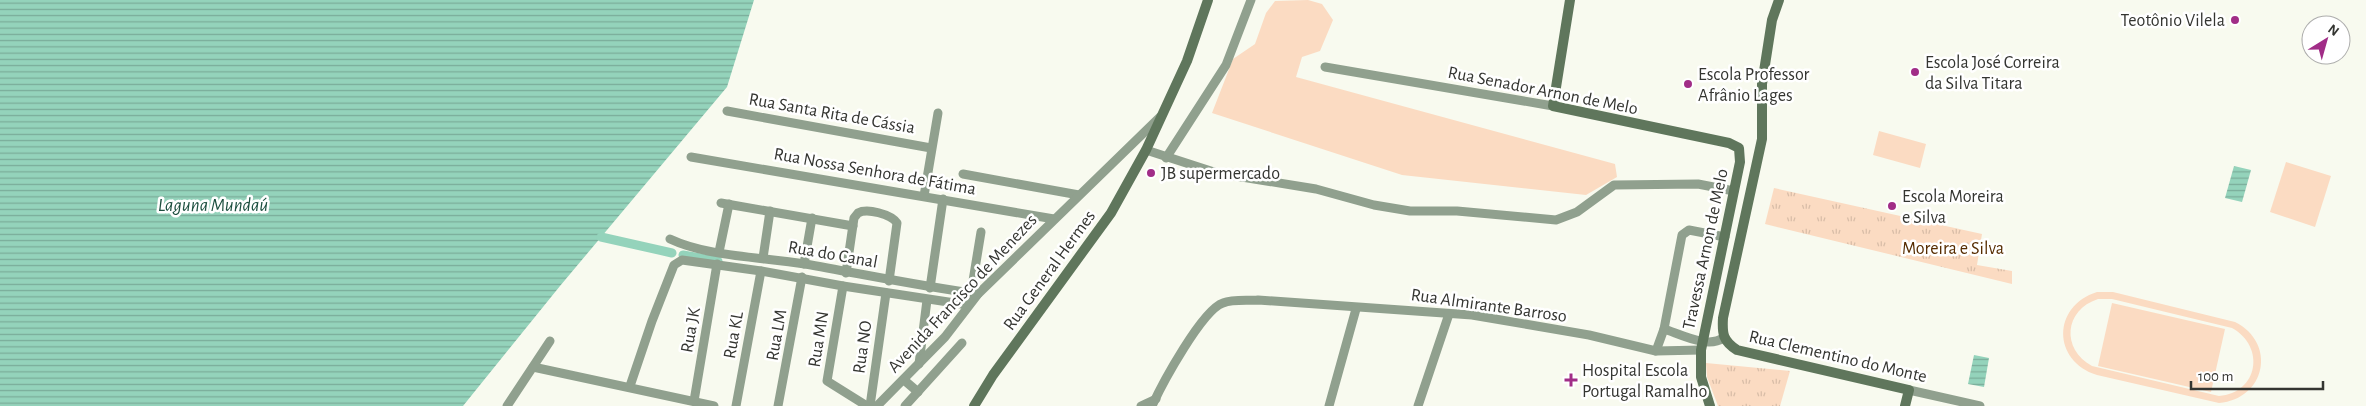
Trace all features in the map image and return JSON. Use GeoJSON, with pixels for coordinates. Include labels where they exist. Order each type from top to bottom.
{"type":"FeatureCollection","features":[{"type":"Feature","properties":{"kind":"street","name":"Rua General Hermes"},"geometry":{"type":"LineString","coordinates":[[974,406],[993,375],[1111,213],[1147,147],[1187,61],[1208,0]]}},
{"type":"Feature","properties":{"kind":"street"},"geometry":{"type":"LineString","coordinates":[[1166,158],[1226,65],[1251,0]]}},
{"type":"Feature","properties":{"kind":"street"},"geometry":{"type":"LineString","coordinates":[[1553,106],[1570,0]]}},
{"type":"Feature","properties":{"kind":"street"},"geometry":{"type":"LineString","coordinates":[[1723,338],[1723,318],[1762,139],[1762,84],[1772,20],[1779,0]]}},
{"type":"Feature","properties":{"kind":"street","name":"Rua Senador Arnon de Melo"},"geometry":{"type":"LineString","coordinates":[[1325,67],[1553,106],[1730,143],[1739,148],[1740,162]]}},
{"type":"Feature","properties":{"kind":"street","name":"Rua Santa Rita de Cássia"},"geometry":{"type":"LineString","coordinates":[[727,111],[931,148]]}},
{"type":"Feature","properties":{"kind":"street"},"geometry":{"type":"LineString","coordinates":[[924,196],[938,113]]}},
{"type":"Feature","properties":{"kind":"street","name":"Avenida Francisco de Menezes"},"geometry":{"type":"LineString","coordinates":[[877,406],[919,365],[954,326],[974,294],[1012,263],[1079,194],[1160,117]]}},
{"type":"Feature","properties":{"kind":"street"},"geometry":{"type":"LineString","coordinates":[[1135,139],[1166,158],[1226,175],[1316,189],[1394,209],[1457,211],[1544,220],[1562,219],[1577,212],[1611,186],[1698,184],[1734,191]]}},
{"type":"Feature","properties":{"kind":"street","name":"Rua Nossa Senhora de Fátima"},"geometry":{"type":"LineString","coordinates":[[691,157],[1054,219]]}},
{"type":"Feature","properties":{"kind":"street","name":"Travessa Arnon de Melo"},"geometry":{"type":"LineString","coordinates":[[1710,406],[1701,377],[1702,346],[1740,162]]}},
{"type":"Feature","properties":{"kind":"street"},"geometry":{"type":"LineString","coordinates":[[963,174],[1079,194]]}},
{"type":"Feature","properties":{"kind":"street"},"geometry":{"type":"LineString","coordinates":[[930,288],[943,199]]}},
{"type":"Feature","properties":{"kind":"street"},"geometry":{"type":"LineString","coordinates":[[719,252],[725,204],[770,210],[853,226]]}},
{"type":"Feature","properties":{"kind":"street"},"geometry":{"type":"LineString","coordinates":[[762,258],[770,210]]}},
{"type":"Feature","properties":{"kind":"street"},"geometry":{"type":"LineString","coordinates":[[846,273],[855,215],[866,211],[888,216],[895,220],[898,226],[889,281]]}},
{"type":"Feature","properties":{"kind":"street"},"geometry":{"type":"LineString","coordinates":[[804,264],[812,218]]}},
{"type":"Feature","properties":{"kind":"street"},"geometry":{"type":"LineString","coordinates":[[1656,351],[1664,329],[1682,235],[1689,230],[1725,237]]}},
{"type":"Feature","properties":{"kind":"street"},"geometry":{"type":"LineString","coordinates":[[974,294],[981,232]]}},
{"type":"Feature","properties":{"kind":"street","name":"Rua do Canal"},"geometry":{"type":"LineString","coordinates":[[670,239],[682,245],[719,252],[804,264],[889,281],[974,294]]}},
{"type":"Feature","properties":{"kind":"street","name":"Rua do Canal"},"geometry":{"type":"LineString","coordinates":[[630,386],[652,321],[674,265],[682,260],[761,270],[843,286],[968,305]]}},
{"type":"Feature","properties":{"kind":"street","name":"Rua JK"},"geometry":{"type":"LineString","coordinates":[[694,401],[718,264]]}},
{"type":"Feature","properties":{"kind":"street","name":"Rua KL"},"geometry":{"type":"LineString","coordinates":[[736,406],[761,270]]}},
{"type":"Feature","properties":{"kind":"street","name":"Rua LM"},"geometry":{"type":"LineString","coordinates":[[779,402],[802,277]]}},
{"type":"Feature","properties":{"kind":"street","name":"Rua MN"},"geometry":{"type":"LineString","coordinates":[[843,286],[827,381],[869,406]]}},
{"type":"Feature","properties":{"kind":"street","name":"Rua NO"},"geometry":{"type":"LineString","coordinates":[[869,406],[886,293]]}},
{"type":"Feature","properties":{"kind":"street"},"geometry":{"type":"LineString","coordinates":[[919,365],[927,300]]}},
{"type":"Feature","properties":{"kind":"street","name":"Rua Almirante Barroso"},"geometry":{"type":"LineString","coordinates":[[1154,402],[1172,368],[1207,316],[1223,303],[1232,301],[1258,300],[1356,309],[1398,309],[1449,314],[1550,328],[1656,351],[1702,346]]}},
{"type":"Feature","properties":{"kind":"street"},"geometry":{"type":"LineString","coordinates":[[1329,406],[1356,309]]}},
{"type":"Feature","properties":{"kind":"street"},"geometry":{"type":"LineString","coordinates":[[1418,406],[1449,314]]}},
{"type":"Feature","properties":{"kind":"street","name":"Rua Clementino do Monte"},"geometry":{"type":"LineString","coordinates":[[1664,329],[1702,346],[1718,342],[1723,338],[1737,350],[1980,406]]}},
{"type":"Feature","properties":{"kind":"street"},"geometry":{"type":"LineString","coordinates":[[507,406],[550,341]]}},
{"type":"Feature","properties":{"kind":"street"},"geometry":{"type":"LineString","coordinates":[[905,406],[962,343]]}},
{"type":"Feature","properties":{"kind":"street"},"geometry":{"type":"LineString","coordinates":[[533,367],[630,386],[714,406]]}},
{"type":"Feature","properties":{"kind":"street"},"geometry":{"type":"LineString","coordinates":[[904,380],[918,392]]}},
{"type":"Feature","properties":{"kind":"street"},"geometry":{"type":"LineString","coordinates":[[1905,406],[1909,390]]}},
{"type":"Feature","properties":{"kind":"street"},"geometry":{"type":"LineString","coordinates":[[1141,406],[1154,402]]}},
{"type":"Feature","properties":{"kind":"green space"},"geometry":{"type":"Polygon","coordinates":[[[1308,0],[1322,4],[1333,20],[1320,51],[1302,57],[1296,77],[1615,164],[1617,177],[1586,195],[1402,175],[1212,113],[1233,59],[1255,44],[1266,13],[1275,1],[1308,0]]]}},
{"type":"Feature","properties":{"kind":"green space"},"geometry":{"type":"Polygon","coordinates":[[[1879,131],[1926,144],[1920,168],[1873,155],[1879,131]]]}},
{"type":"Feature","properties":{"kind":"green space"},"geometry":{"type":"Polygon","coordinates":[[[2286,162],[2331,176],[2315,227],[2270,212],[2286,162]]]}},
{"type":"Feature","properties":{"kind":"green space","name":"Moreira e Silva"},"geometry":{"type":"Polygon","coordinates":[[[1774,188],[1982,234],[1977,265],[2012,271],[2012,284],[1765,224],[1774,188]]]}},
{"type":"Feature","properties":{"kind":"green space"},"geometry":{"type":"Polygon","coordinates":[[[2097,292],[2113,292],[2235,322],[2248,331],[2257,343],[2261,356],[2260,369],[2256,381],[2247,392],[2235,399],[2219,403],[2097,375],[2082,368],[2072,358],[2065,346],[2063,334],[2065,321],[2072,309],[2082,299],[2097,292]],[[2098,299],[2087,304],[2078,312],[2073,321],[2071,340],[2075,350],[2082,359],[2092,366],[2219,396],[2232,393],[2242,387],[2249,378],[2253,368],[2250,346],[2243,336],[2232,328],[2112,299],[2098,299]]]}},
{"type":"Feature","properties":{"kind":"green space"},"geometry":{"type":"Polygon","coordinates":[[[2112,303],[2225,329],[2211,392],[2098,366],[2112,303]]]}},
{"type":"Feature","properties":{"kind":"green space"},"geometry":{"type":"Polygon","coordinates":[[[1706,363],[1790,371],[1780,406],[1718,406],[1707,377],[1706,363]]]}},
{"type":"Feature","properties":{"kind":"water","name":"Laguna Mundaú"},"geometry":{"type":"Polygon","coordinates":[[[0,0],[754,0],[727,87],[560,286],[463,406],[0,406],[0,0]]]}},
{"type":"Feature","properties":{"kind":"water"},"geometry":{"type":"Polygon","coordinates":[[[2234,166],[2251,170],[2242,202],[2225,198],[2234,166]]]}},
{"type":"Feature","properties":{"kind":"water"},"geometry":{"type":"Polygon","coordinates":[[[1974,355],[1989,358],[1984,387],[1968,384],[1974,355]]]}},
{"type":"Feature","properties":{"kind":"waterway"},"geometry":{"type":"LineString","coordinates":[[601,237],[672,253]]}},
{"type":"Feature","properties":{"kind":"waterway"},"geometry":{"type":"LineString","coordinates":[[683,255],[718,261]]}},
{"type":"Feature","properties":{"kind":"place","name":"Teotônio Vilela"},"geometry":{"type":"Point","coordinates":[2235,20]}},
{"type":"Feature","properties":{"kind":"place","name":"Escola José Correira da Silva Titara"},"geometry":{"type":"Point","coordinates":[1915,72]}},
{"type":"Feature","properties":{"kind":"place","name":"Escola Professor Afrânio Lages"},"geometry":{"type":"Point","coordinates":[1688,84]}},
{"type":"Feature","properties":{"kind":"place","name":"JB supermercado"},"geometry":{"type":"Point","coordinates":[1151,173]}},
{"type":"Feature","properties":{"kind":"place","name":"Escola Moreira e Silva"},"geometry":{"type":"Point","coordinates":[1892,206]}},
{"type":"Feature","properties":{"kind":"place","name":"Hospital Escola Portugal Ramalho"},"geometry":{"type":"Point","coordinates":[1571,380]}}]}
